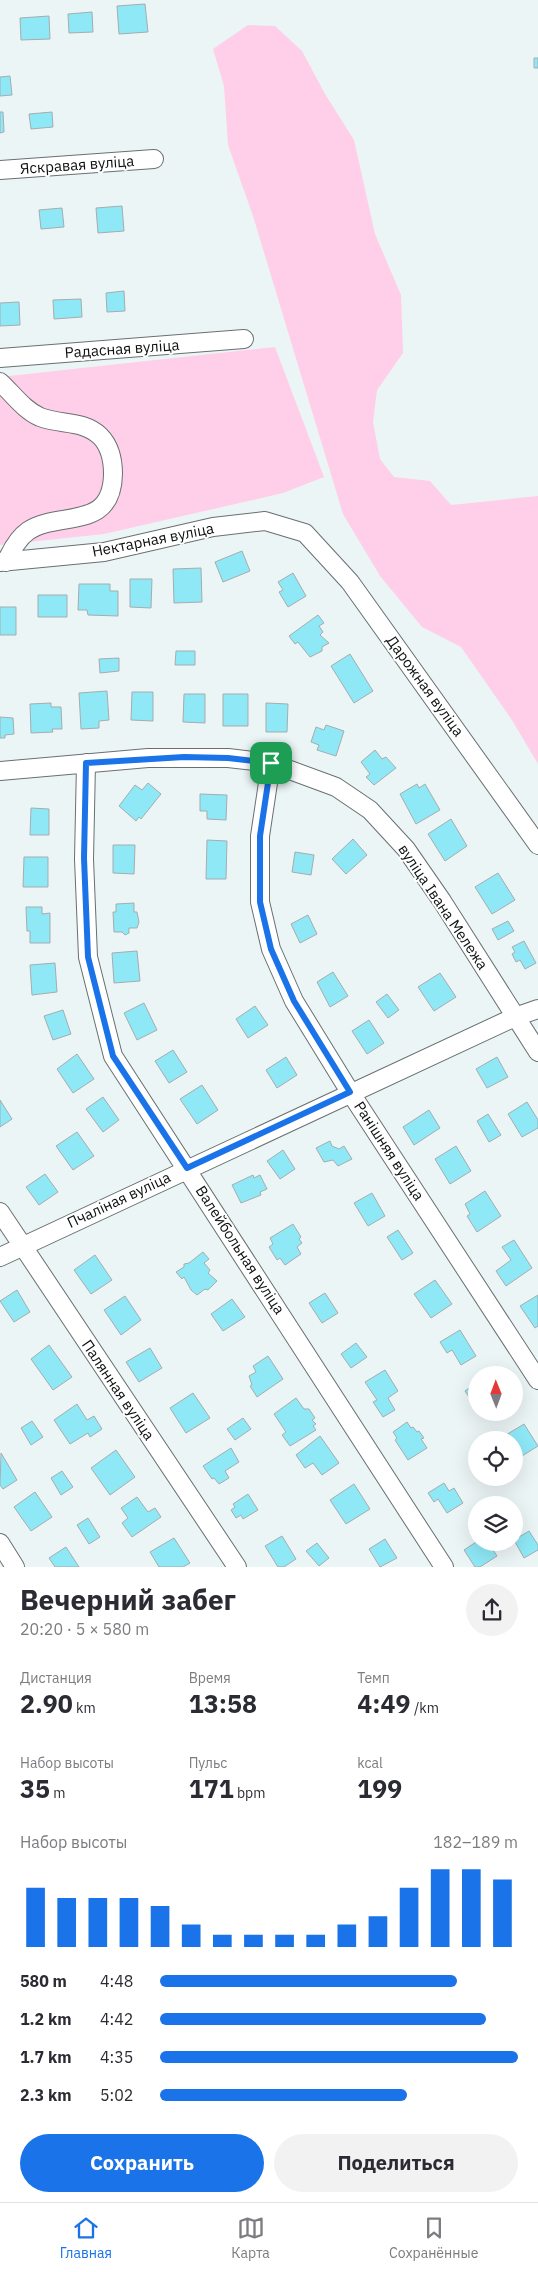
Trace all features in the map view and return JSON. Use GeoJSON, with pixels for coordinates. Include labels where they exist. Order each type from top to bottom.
{"type":"FeatureCollection","features":[{"type":"Feature","properties":{"kind":"street","name":"Яскравая вуліца"},"geometry":{"type":"LineString","coordinates":[[0,170],[154,159]]}},
{"type":"Feature","properties":{"kind":"street","name":"Радасная вуліца"},"geometry":{"type":"LineString","coordinates":[[0,358],[244,339]]}},
{"type":"Feature","properties":{"kind":"street"},"geometry":{"type":"LineString","coordinates":[[0,382],[35,414],[58,422],[83,424],[95,432],[107,445],[113,470],[112,490],[101,507],[82,518],[40,526],[26,532],[3,562]]}},
{"type":"Feature","properties":{"kind":"street","name":"Нектарная вуліца"},"geometry":{"type":"LineString","coordinates":[[3,562],[104,552],[213,527],[265,521],[305,532]]}},
{"type":"Feature","properties":{"kind":"street","name":"Дарожная вуліца"},"geometry":{"type":"LineString","coordinates":[[305,532],[350,582],[538,845]]}},
{"type":"Feature","properties":{"kind":"street","name":"вуліца Івана Мележа"},"geometry":{"type":"LineString","coordinates":[[0,771],[184,757],[228,758],[271,763],[336,787],[370,810],[406,849],[442,901],[538,1052]]}},
{"type":"Feature","properties":{"kind":"street","name":"Валейбольная вуліца"},"geometry":{"type":"LineString","coordinates":[[86,763],[84,858],[88,957],[113,1056],[444,1567]]}},
{"type":"Feature","properties":{"kind":"street","name":"Ранішняя вуліца"},"geometry":{"type":"LineString","coordinates":[[271,763],[260,836],[260,902],[271,949],[294,1001],[350,1092],[538,1380]]}},
{"type":"Feature","properties":{"kind":"street","name":"Пчаліная вуліца"},"geometry":{"type":"LineString","coordinates":[[0,1257],[350,1092],[515,1017],[538,1009]]}},
{"type":"Feature","properties":{"kind":"street","name":"Палянная вуліца"},"geometry":{"type":"LineString","coordinates":[[0,1212],[237,1567]]}},
{"type":"Feature","properties":{"kind":"street"},"geometry":{"type":"LineString","coordinates":[[0,1543],[16,1567]]}},
{"type":"Feature","properties":{"kind":"shaded area"},"geometry":{"type":"Polygon","coordinates":[[[248,25],[275,26],[302,51],[325,94],[354,140],[375,234],[401,295],[403,353],[377,390],[373,422],[380,459],[394,477],[430,481],[451,505],[538,496],[538,764],[512,720],[461,647],[422,627],[380,576],[343,514],[253,216],[228,145],[224,86],[213,49],[248,25]]]}},
{"type":"Feature","properties":{"kind":"shaded area"},"geometry":{"type":"Polygon","coordinates":[[[275,347],[324,477],[283,493],[104,534],[0,545],[0,377],[275,347]]]}},
{"type":"Feature","properties":{"kind":"building"},"geometry":{"type":"Polygon","coordinates":[[[145,4],[148,32],[119,34],[117,6],[145,4]]]}},
{"type":"Feature","properties":{"kind":"building"},"geometry":{"type":"Polygon","coordinates":[[[92,12],[93,32],[69,33],[68,14],[92,12]]]}},
{"type":"Feature","properties":{"kind":"building"},"geometry":{"type":"Polygon","coordinates":[[[49,16],[50,39],[21,40],[20,18],[49,16]]]}},
{"type":"Feature","properties":{"kind":"building"},"geometry":{"type":"Polygon","coordinates":[[[534,58],[538,58],[538,68],[534,68],[534,58]]]}},
{"type":"Feature","properties":{"kind":"building"},"geometry":{"type":"Polygon","coordinates":[[[10,76],[12,95],[0,96],[0,77],[10,76]]]}},
{"type":"Feature","properties":{"kind":"building"},"geometry":{"type":"Polygon","coordinates":[[[0,112],[3,112],[4,132],[0,133],[0,112]]]}},
{"type":"Feature","properties":{"kind":"building"},"geometry":{"type":"Polygon","coordinates":[[[52,112],[53,127],[31,129],[29,114],[52,112]]]}},
{"type":"Feature","properties":{"kind":"building"},"geometry":{"type":"Polygon","coordinates":[[[122,206],[124,231],[98,233],[96,208],[122,206]]]}},
{"type":"Feature","properties":{"kind":"building"},"geometry":{"type":"Polygon","coordinates":[[[62,208],[64,227],[41,229],[39,210],[62,208]]]}},
{"type":"Feature","properties":{"kind":"building"},"geometry":{"type":"Polygon","coordinates":[[[124,291],[125,311],[107,312],[106,293],[124,291]]]}},
{"type":"Feature","properties":{"kind":"building"},"geometry":{"type":"Polygon","coordinates":[[[81,299],[82,317],[54,319],[53,300],[81,299]]]}},
{"type":"Feature","properties":{"kind":"building"},"geometry":{"type":"Polygon","coordinates":[[[19,302],[20,325],[0,326],[0,303],[19,302]]]}},
{"type":"Feature","properties":{"kind":"building"},"geometry":{"type":"Polygon","coordinates":[[[242,551],[250,571],[223,582],[215,562],[242,551]]]}},
{"type":"Feature","properties":{"kind":"building"},"geometry":{"type":"Polygon","coordinates":[[[201,568],[202,602],[174,603],[173,569],[201,568]]]}},
{"type":"Feature","properties":{"kind":"building"},"geometry":{"type":"Polygon","coordinates":[[[293,573],[306,596],[288,607],[279,592],[283,590],[278,582],[293,573]]]}},
{"type":"Feature","properties":{"kind":"building"},"geometry":{"type":"Polygon","coordinates":[[[130,579],[152,579],[151,608],[130,607],[130,579]]]}},
{"type":"Feature","properties":{"kind":"building"},"geometry":{"type":"Polygon","coordinates":[[[79,584],[110,584],[110,591],[118,591],[118,616],[88,615],[87,610],[78,610],[79,584]]]}},
{"type":"Feature","properties":{"kind":"building"},"geometry":{"type":"Polygon","coordinates":[[[38,595],[67,595],[67,617],[38,617],[38,595]]]}},
{"type":"Feature","properties":{"kind":"building"},"geometry":{"type":"Polygon","coordinates":[[[0,607],[16,607],[16,635],[0,635],[0,607]]]}},
{"type":"Feature","properties":{"kind":"building"},"geometry":{"type":"Polygon","coordinates":[[[318,615],[324,623],[319,626],[323,632],[320,635],[329,643],[322,647],[322,651],[310,657],[298,642],[295,644],[289,636],[318,615]]]}},
{"type":"Feature","properties":{"kind":"building"},"geometry":{"type":"Polygon","coordinates":[[[176,651],[195,651],[195,665],[175,665],[176,651]]]}},
{"type":"Feature","properties":{"kind":"building"},"geometry":{"type":"Polygon","coordinates":[[[350,654],[373,691],[354,703],[331,666],[350,654]]]}},
{"type":"Feature","properties":{"kind":"building"},"geometry":{"type":"Polygon","coordinates":[[[119,658],[119,671],[100,673],[99,659],[119,658]]]}},
{"type":"Feature","properties":{"kind":"building"},"geometry":{"type":"Polygon","coordinates":[[[107,691],[109,720],[99,721],[99,728],[81,729],[79,693],[107,691]]]}},
{"type":"Feature","properties":{"kind":"building"},"geometry":{"type":"Polygon","coordinates":[[[132,692],[153,692],[153,721],[131,720],[132,692]]]}},
{"type":"Feature","properties":{"kind":"building"},"geometry":{"type":"Polygon","coordinates":[[[184,694],[205,694],[205,723],[183,722],[184,694]]]}},
{"type":"Feature","properties":{"kind":"building"},"geometry":{"type":"Polygon","coordinates":[[[223,694],[248,694],[248,726],[223,726],[223,694]]]}},
{"type":"Feature","properties":{"kind":"building"},"geometry":{"type":"Polygon","coordinates":[[[51,703],[51,707],[61,707],[62,729],[52,729],[53,732],[31,733],[30,704],[51,703]]]}},
{"type":"Feature","properties":{"kind":"building"},"geometry":{"type":"Polygon","coordinates":[[[266,703],[288,704],[287,732],[266,732],[266,703]]]}},
{"type":"Feature","properties":{"kind":"building"},"geometry":{"type":"Polygon","coordinates":[[[0,717],[13,718],[14,734],[5,735],[5,738],[0,738],[0,717]]]}},
{"type":"Feature","properties":{"kind":"building"},"geometry":{"type":"Polygon","coordinates":[[[326,725],[344,731],[336,756],[317,750],[319,745],[311,742],[316,727],[324,730],[326,725]]]}},
{"type":"Feature","properties":{"kind":"building"},"geometry":{"type":"Polygon","coordinates":[[[375,750],[382,759],[386,757],[396,768],[374,785],[366,777],[370,774],[361,762],[375,750]]]}},
{"type":"Feature","properties":{"kind":"building"},"geometry":{"type":"Polygon","coordinates":[[[148,783],[161,794],[141,819],[139,817],[136,821],[119,806],[135,785],[142,790],[148,783]]]}},
{"type":"Feature","properties":{"kind":"building"},"geometry":{"type":"Polygon","coordinates":[[[417,784],[419,788],[425,784],[440,810],[416,824],[400,794],[417,784]]]}},
{"type":"Feature","properties":{"kind":"building"},"geometry":{"type":"Polygon","coordinates":[[[200,794],[227,795],[226,820],[207,819],[207,811],[200,811],[200,794]]]}},
{"type":"Feature","properties":{"kind":"building"},"geometry":{"type":"Polygon","coordinates":[[[31,808],[49,809],[49,835],[30,835],[31,808]]]}},
{"type":"Feature","properties":{"kind":"building"},"geometry":{"type":"Polygon","coordinates":[[[451,819],[467,846],[445,861],[428,834],[451,819]]]}},
{"type":"Feature","properties":{"kind":"building"},"geometry":{"type":"Polygon","coordinates":[[[353,839],[367,855],[346,874],[332,859],[353,839]]]}},
{"type":"Feature","properties":{"kind":"building"},"geometry":{"type":"Polygon","coordinates":[[[207,840],[227,841],[226,879],[206,879],[207,840]]]}},
{"type":"Feature","properties":{"kind":"building"},"geometry":{"type":"Polygon","coordinates":[[[113,845],[135,845],[134,874],[113,873],[113,845]]]}},
{"type":"Feature","properties":{"kind":"building"},"geometry":{"type":"Polygon","coordinates":[[[295,852],[314,855],[311,875],[292,872],[295,852]]]}},
{"type":"Feature","properties":{"kind":"building"},"geometry":{"type":"Polygon","coordinates":[[[24,857],[48,857],[48,887],[23,887],[24,857]]]}},
{"type":"Feature","properties":{"kind":"building"},"geometry":{"type":"Polygon","coordinates":[[[498,873],[515,900],[492,914],[475,887],[498,873]]]}},
{"type":"Feature","properties":{"kind":"building"},"geometry":{"type":"Polygon","coordinates":[[[134,903],[134,912],[137,912],[139,922],[137,928],[129,928],[129,933],[125,935],[122,932],[114,932],[113,912],[116,912],[116,904],[134,903]]]}},
{"type":"Feature","properties":{"kind":"building"},"geometry":{"type":"Polygon","coordinates":[[[26,907],[42,907],[42,914],[50,913],[50,943],[30,943],[30,931],[27,931],[26,907]]]}},
{"type":"Feature","properties":{"kind":"building"},"geometry":{"type":"Polygon","coordinates":[[[308,915],[317,934],[300,943],[291,924],[308,915]]]}},
{"type":"Feature","properties":{"kind":"building"},"geometry":{"type":"Polygon","coordinates":[[[508,921],[514,931],[498,940],[492,929],[508,921]]]}},
{"type":"Feature","properties":{"kind":"building"},"geometry":{"type":"Polygon","coordinates":[[[524,941],[536,963],[525,969],[520,960],[516,962],[512,954],[515,952],[512,947],[524,941]]]}},
{"type":"Feature","properties":{"kind":"building"},"geometry":{"type":"Polygon","coordinates":[[[137,951],[140,981],[114,983],[112,953],[137,951]]]}},
{"type":"Feature","properties":{"kind":"building"},"geometry":{"type":"Polygon","coordinates":[[[55,963],[57,992],[32,995],[30,965],[55,963]]]}},
{"type":"Feature","properties":{"kind":"building"},"geometry":{"type":"Polygon","coordinates":[[[333,972],[348,996],[330,1007],[317,982],[333,972]]]}},
{"type":"Feature","properties":{"kind":"building"},"geometry":{"type":"Polygon","coordinates":[[[440,973],[456,997],[434,1011],[418,987],[440,973]]]}},
{"type":"Feature","properties":{"kind":"building"},"geometry":{"type":"Polygon","coordinates":[[[387,994],[399,1010],[388,1018],[376,1002],[387,994]]]}},
{"type":"Feature","properties":{"kind":"building"},"geometry":{"type":"Polygon","coordinates":[[[144,1003],[157,1030],[137,1040],[124,1013],[144,1003]]]}},
{"type":"Feature","properties":{"kind":"building"},"geometry":{"type":"Polygon","coordinates":[[[255,1006],[268,1025],[248,1038],[236,1019],[255,1006]]]}},
{"type":"Feature","properties":{"kind":"building"},"geometry":{"type":"Polygon","coordinates":[[[63,1010],[71,1034],[53,1040],[44,1016],[63,1010]]]}},
{"type":"Feature","properties":{"kind":"building"},"geometry":{"type":"Polygon","coordinates":[[[369,1020],[384,1043],[367,1054],[352,1031],[369,1020]]]}},
{"type":"Feature","properties":{"kind":"building"},"geometry":{"type":"Polygon","coordinates":[[[173,1050],[187,1072],[169,1083],[155,1061],[173,1050]]]}},
{"type":"Feature","properties":{"kind":"building"},"geometry":{"type":"Polygon","coordinates":[[[77,1054],[94,1079],[73,1093],[57,1069],[77,1054]]]}},
{"type":"Feature","properties":{"kind":"building"},"geometry":{"type":"Polygon","coordinates":[[[286,1057],[297,1075],[277,1088],[266,1070],[286,1057]]]}},
{"type":"Feature","properties":{"kind":"building"},"geometry":{"type":"Polygon","coordinates":[[[497,1057],[508,1077],[487,1088],[476,1069],[497,1057]]]}},
{"type":"Feature","properties":{"kind":"building"},"geometry":{"type":"Polygon","coordinates":[[[202,1085],[218,1110],[197,1124],[180,1099],[202,1085]]]}},
{"type":"Feature","properties":{"kind":"building"},"geometry":{"type":"Polygon","coordinates":[[[103,1097],[119,1120],[103,1132],[86,1109],[103,1097]]]}},
{"type":"Feature","properties":{"kind":"building"},"geometry":{"type":"Polygon","coordinates":[[[0,1100],[12,1119],[0,1127],[0,1100]]]}},
{"type":"Feature","properties":{"kind":"building"},"geometry":{"type":"Polygon","coordinates":[[[527,1102],[538,1120],[538,1128],[522,1137],[508,1114],[527,1102]]]}},
{"type":"Feature","properties":{"kind":"building"},"geometry":{"type":"Polygon","coordinates":[[[429,1110],[440,1128],[414,1145],[403,1127],[429,1110]]]}},
{"type":"Feature","properties":{"kind":"building"},"geometry":{"type":"Polygon","coordinates":[[[488,1114],[501,1135],[489,1142],[477,1121],[488,1114]]]}},
{"type":"Feature","properties":{"kind":"building"},"geometry":{"type":"Polygon","coordinates":[[[77,1132],[94,1156],[73,1170],[56,1146],[77,1132]]]}},
{"type":"Feature","properties":{"kind":"building"},"geometry":{"type":"Polygon","coordinates":[[[330,1141],[332,1146],[339,1149],[344,1146],[352,1159],[338,1166],[333,1160],[324,1162],[316,1148],[330,1141]]]}},
{"type":"Feature","properties":{"kind":"building"},"geometry":{"type":"Polygon","coordinates":[[[456,1146],[471,1171],[450,1184],[435,1159],[456,1146]]]}},
{"type":"Feature","properties":{"kind":"building"},"geometry":{"type":"Polygon","coordinates":[[[283,1150],[295,1169],[280,1179],[267,1161],[283,1150]]]}},
{"type":"Feature","properties":{"kind":"building"},"geometry":{"type":"Polygon","coordinates":[[[45,1174],[58,1192],[39,1205],[26,1187],[45,1174]]]}},
{"type":"Feature","properties":{"kind":"building"},"geometry":{"type":"Polygon","coordinates":[[[253,1175],[254,1178],[260,1175],[267,1189],[260,1192],[261,1195],[241,1203],[232,1185],[253,1175]]]}},
{"type":"Feature","properties":{"kind":"building"},"geometry":{"type":"Polygon","coordinates":[[[485,1191],[501,1216],[477,1232],[467,1216],[470,1214],[465,1204],[485,1191]]]}},
{"type":"Feature","properties":{"kind":"building"},"geometry":{"type":"Polygon","coordinates":[[[372,1193],[385,1216],[368,1226],[354,1203],[372,1193]]]}},
{"type":"Feature","properties":{"kind":"building"},"geometry":{"type":"Polygon","coordinates":[[[293,1224],[301,1237],[299,1239],[302,1243],[297,1247],[301,1254],[285,1265],[280,1258],[277,1260],[269,1247],[273,1244],[270,1238],[293,1224]]]}},
{"type":"Feature","properties":{"kind":"building"},"geometry":{"type":"Polygon","coordinates":[[[398,1230],[413,1253],[402,1260],[387,1237],[398,1230]]]}},
{"type":"Feature","properties":{"kind":"building"},"geometry":{"type":"Polygon","coordinates":[[[514,1240],[532,1268],[506,1286],[496,1271],[511,1260],[502,1247],[514,1240]]]}},
{"type":"Feature","properties":{"kind":"building"},"geometry":{"type":"Polygon","coordinates":[[[203,1252],[209,1259],[204,1263],[210,1270],[208,1273],[217,1281],[208,1290],[205,1289],[197,1295],[191,1290],[184,1277],[182,1279],[176,1272],[184,1267],[184,1264],[189,1263],[203,1252]]]}},
{"type":"Feature","properties":{"kind":"building"},"geometry":{"type":"Polygon","coordinates":[[[95,1255],[112,1280],[91,1294],[74,1270],[95,1255]]]}},
{"type":"Feature","properties":{"kind":"building"},"geometry":{"type":"Polygon","coordinates":[[[435,1280],[452,1304],[431,1318],[414,1294],[435,1280]]]}},
{"type":"Feature","properties":{"kind":"building"},"geometry":{"type":"Polygon","coordinates":[[[17,1290],[30,1312],[14,1322],[0,1301],[17,1290]]]}},
{"type":"Feature","properties":{"kind":"building"},"geometry":{"type":"Polygon","coordinates":[[[325,1293],[338,1313],[322,1323],[309,1303],[325,1293]]]}},
{"type":"Feature","properties":{"kind":"building"},"geometry":{"type":"Polygon","coordinates":[[[538,1295],[538,1326],[535,1328],[520,1306],[538,1295]]]}},
{"type":"Feature","properties":{"kind":"building"},"geometry":{"type":"Polygon","coordinates":[[[125,1296],[141,1320],[121,1335],[104,1310],[125,1296]]]}},
{"type":"Feature","properties":{"kind":"building"},"geometry":{"type":"Polygon","coordinates":[[[232,1299],[245,1317],[223,1331],[211,1314],[232,1299]]]}},
{"type":"Feature","properties":{"kind":"building"},"geometry":{"type":"Polygon","coordinates":[[[460,1330],[476,1356],[461,1365],[452,1350],[447,1353],[440,1342],[460,1330]]]}},
{"type":"Feature","properties":{"kind":"building"},"geometry":{"type":"Polygon","coordinates":[[[356,1343],[367,1357],[351,1368],[341,1354],[356,1343]]]}},
{"type":"Feature","properties":{"kind":"building"},"geometry":{"type":"Polygon","coordinates":[[[49,1345],[72,1377],[53,1390],[31,1359],[49,1345]]]}},
{"type":"Feature","properties":{"kind":"building"},"geometry":{"type":"Polygon","coordinates":[[[150,1348],[162,1368],[139,1382],[126,1362],[150,1348]]]}},
{"type":"Feature","properties":{"kind":"building"},"geometry":{"type":"Polygon","coordinates":[[[268,1356],[283,1379],[257,1397],[250,1386],[252,1385],[249,1376],[256,1372],[253,1366],[268,1356]]]}},
{"type":"Feature","properties":{"kind":"building"},"geometry":{"type":"Polygon","coordinates":[[[385,1370],[398,1391],[388,1398],[395,1410],[383,1417],[373,1402],[377,1400],[365,1382],[385,1370]]]}},
{"type":"Feature","properties":{"kind":"building"},"geometry":{"type":"Polygon","coordinates":[[[193,1393],[210,1418],[186,1433],[170,1408],[193,1393]]]}},
{"type":"Feature","properties":{"kind":"building"},"geometry":{"type":"Polygon","coordinates":[[[296,1398],[304,1409],[309,1409],[315,1418],[312,1420],[316,1424],[313,1426],[316,1430],[290,1446],[282,1435],[286,1432],[274,1414],[296,1398]]]}},
{"type":"Feature","properties":{"kind":"building"},"geometry":{"type":"Polygon","coordinates":[[[77,1404],[87,1420],[94,1416],[102,1429],[90,1437],[88,1433],[70,1444],[54,1420],[77,1404]]]}},
{"type":"Feature","properties":{"kind":"building"},"geometry":{"type":"Polygon","coordinates":[[[243,1418],[251,1429],[235,1440],[227,1429],[243,1418]]]}},
{"type":"Feature","properties":{"kind":"building"},"geometry":{"type":"Polygon","coordinates":[[[32,1421],[43,1437],[31,1445],[21,1428],[32,1421]]]}},
{"type":"Feature","properties":{"kind":"building"},"geometry":{"type":"Polygon","coordinates":[[[407,1422],[411,1428],[413,1427],[417,1432],[419,1431],[424,1438],[421,1439],[427,1448],[408,1460],[395,1440],[397,1438],[393,1432],[407,1422]]]}},
{"type":"Feature","properties":{"kind":"building"},"geometry":{"type":"Polygon","coordinates":[[[524,1424],[538,1446],[523,1455],[523,1431],[512,1431],[524,1424]]]}},
{"type":"Feature","properties":{"kind":"building"},"geometry":{"type":"Polygon","coordinates":[[[320,1436],[339,1463],[322,1475],[313,1463],[305,1468],[296,1455],[320,1436]]]}},
{"type":"Feature","properties":{"kind":"building"},"geometry":{"type":"Polygon","coordinates":[[[231,1448],[239,1462],[225,1471],[229,1478],[219,1484],[214,1478],[212,1479],[203,1466],[231,1448]]]}},
{"type":"Feature","properties":{"kind":"building"},"geometry":{"type":"Polygon","coordinates":[[[116,1450],[135,1477],[110,1495],[91,1468],[116,1450]]]}},
{"type":"Feature","properties":{"kind":"building"},"geometry":{"type":"Polygon","coordinates":[[[1,1453],[17,1480],[3,1489],[0,1485],[1,1453]]]}},
{"type":"Feature","properties":{"kind":"building"},"geometry":{"type":"Polygon","coordinates":[[[62,1471],[73,1487],[61,1495],[51,1478],[62,1471]]]}},
{"type":"Feature","properties":{"kind":"building"},"geometry":{"type":"Polygon","coordinates":[[[444,1483],[449,1491],[454,1488],[463,1503],[447,1513],[438,1499],[434,1502],[428,1493],[444,1483]]]}},
{"type":"Feature","properties":{"kind":"building"},"geometry":{"type":"Polygon","coordinates":[[[354,1484],[370,1509],[346,1524],[330,1500],[354,1484]]]}},
{"type":"Feature","properties":{"kind":"building"},"geometry":{"type":"Polygon","coordinates":[[[35,1492],[52,1517],[31,1531],[14,1507],[35,1492]]]}},
{"type":"Feature","properties":{"kind":"building"},"geometry":{"type":"Polygon","coordinates":[[[248,1494],[258,1510],[243,1519],[241,1515],[236,1518],[231,1510],[235,1507],[233,1504],[248,1494]]]}},
{"type":"Feature","properties":{"kind":"building"},"geometry":{"type":"Polygon","coordinates":[[[137,1497],[148,1512],[155,1508],[161,1517],[132,1537],[122,1523],[128,1518],[121,1508],[137,1497]]]}},
{"type":"Feature","properties":{"kind":"building"},"geometry":{"type":"Polygon","coordinates":[[[88,1518],[100,1537],[89,1544],[77,1525],[88,1518]]]}},
{"type":"Feature","properties":{"kind":"building"},"geometry":{"type":"Polygon","coordinates":[[[529,1531],[538,1545],[538,1550],[524,1558],[520,1551],[523,1551],[523,1535],[529,1531]]]}},
{"type":"Feature","properties":{"kind":"building"},"geometry":{"type":"Polygon","coordinates":[[[282,1536],[296,1559],[284,1567],[278,1567],[265,1546],[282,1536]]]}},
{"type":"Feature","properties":{"kind":"building"},"geometry":{"type":"Polygon","coordinates":[[[174,1538],[190,1563],[183,1567],[159,1567],[150,1552],[174,1538]]]}},
{"type":"Feature","properties":{"kind":"building"},"geometry":{"type":"Polygon","coordinates":[[[385,1539],[397,1558],[380,1567],[369,1549],[385,1539]]]}},
{"type":"Feature","properties":{"kind":"building"},"geometry":{"type":"Polygon","coordinates":[[[317,1543],[329,1558],[319,1566],[306,1551],[317,1543]]]}},
{"type":"Feature","properties":{"kind":"building"},"geometry":{"type":"Polygon","coordinates":[[[66,1547],[79,1567],[55,1567],[49,1558],[66,1547]]]}},
{"type":"Feature","properties":{"kind":"building"},"geometry":{"type":"Polygon","coordinates":[[[468,1547],[468,1551],[494,1551],[497,1556],[480,1567],[475,1567],[464,1550],[468,1547]]]}},
{"type":"Feature","properties":{"kind":"route"},"geometry":{"type":"LineString","coordinates":[[184,757],[228,758],[271,763],[260,836],[260,902],[271,949],[294,1001],[350,1092],[187,1168],[113,1056],[88,957],[84,858],[86,763],[184,757]]}}]}
